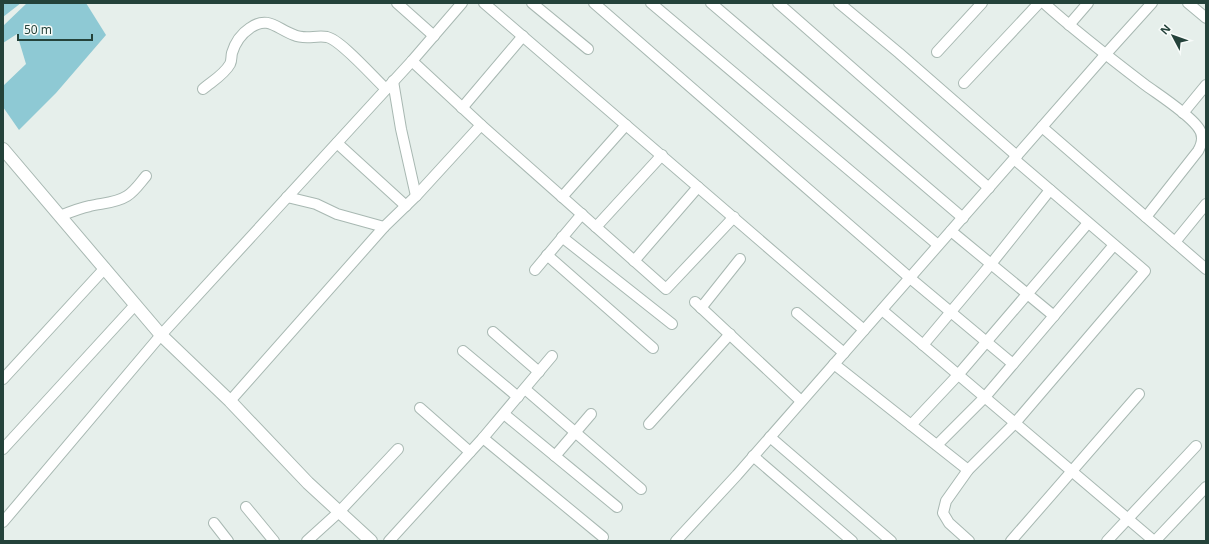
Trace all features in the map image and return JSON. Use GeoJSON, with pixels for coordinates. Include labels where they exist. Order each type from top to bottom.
{"type":"FeatureCollection","features":[{"type":"Feature","properties":{"kind":"street"},"geometry":{"type":"LineString","coordinates":[[397,3],[434,36]]}},
{"type":"Feature","properties":{"kind":"street"},"geometry":{"type":"LineString","coordinates":[[3,522],[161,335],[393,82],[462,3]]}},
{"type":"Feature","properties":{"kind":"street"},"geometry":{"type":"LineString","coordinates":[[484,3],[864,330]]}},
{"type":"Feature","properties":{"kind":"street"},"geometry":{"type":"LineString","coordinates":[[532,3],[588,49]]}},
{"type":"Feature","properties":{"kind":"street"},"geometry":{"type":"LineString","coordinates":[[594,3],[910,278],[1013,364]]}},
{"type":"Feature","properties":{"kind":"street"},"geometry":{"type":"LineString","coordinates":[[651,3],[938,245]]}},
{"type":"Feature","properties":{"kind":"street"},"geometry":{"type":"LineString","coordinates":[[711,3],[963,218]]}},
{"type":"Feature","properties":{"kind":"street"},"geometry":{"type":"LineString","coordinates":[[778,3],[988,188]]}},
{"type":"Feature","properties":{"kind":"street"},"geometry":{"type":"LineString","coordinates":[[839,3],[899,53],[1050,190],[1145,271],[1016,423],[968,470],[946,501],[943,513],[950,523],[969,541]]}},
{"type":"Feature","properties":{"kind":"street"},"geometry":{"type":"LineString","coordinates":[[937,52],[982,3]]}},
{"type":"Feature","properties":{"kind":"street"},"geometry":{"type":"LineString","coordinates":[[964,82],[1038,3]]}},
{"type":"Feature","properties":{"kind":"street"},"geometry":{"type":"LineString","coordinates":[[1044,3],[1105,54],[1183,113],[1197,126],[1201,133],[1203,142],[1198,151],[1146,217]]}},
{"type":"Feature","properties":{"kind":"street"},"geometry":{"type":"LineString","coordinates":[[1069,25],[1088,3]]}},
{"type":"Feature","properties":{"kind":"street"},"geometry":{"type":"LineString","coordinates":[[676,541],[754,456],[1105,54],[1152,3]]}},
{"type":"Feature","properties":{"kind":"street"},"geometry":{"type":"LineString","coordinates":[[1188,3],[1206,18]]}},
{"type":"Feature","properties":{"kind":"street"},"geometry":{"type":"LineString","coordinates":[[203,89],[229,66],[237,41],[243,34],[259,23],[267,23],[274,24],[296,36],[304,38],[322,36],[334,40],[386,89]]}},
{"type":"Feature","properties":{"kind":"street"},"geometry":{"type":"LineString","coordinates":[[462,108],[523,36]]}},
{"type":"Feature","properties":{"kind":"street"},"geometry":{"type":"LineString","coordinates":[[412,60],[462,108],[666,289],[734,217]]}},
{"type":"Feature","properties":{"kind":"street"},"geometry":{"type":"LineString","coordinates":[[393,82],[401,129],[416,196]]}},
{"type":"Feature","properties":{"kind":"street"},"geometry":{"type":"LineString","coordinates":[[1183,113],[1206,85]]}},
{"type":"Feature","properties":{"kind":"street"},"geometry":{"type":"LineString","coordinates":[[230,401],[384,227],[416,196],[481,125]]}},
{"type":"Feature","properties":{"kind":"street"},"geometry":{"type":"LineString","coordinates":[[562,197],[626,125]]}},
{"type":"Feature","properties":{"kind":"street"},"geometry":{"type":"LineString","coordinates":[[1042,127],[1205,267]]}},
{"type":"Feature","properties":{"kind":"street"},"geometry":{"type":"LineString","coordinates":[[336,143],[406,206]]}},
{"type":"Feature","properties":{"kind":"street"},"geometry":{"type":"LineString","coordinates":[[3,149],[161,335],[230,401],[308,483],[371,541]]}},
{"type":"Feature","properties":{"kind":"street"},"geometry":{"type":"LineString","coordinates":[[596,227],[662,155]]}},
{"type":"Feature","properties":{"kind":"street"},"geometry":{"type":"LineString","coordinates":[[60,216],[73,210],[118,200],[127,196],[135,190],[146,176]]}},
{"type":"Feature","properties":{"kind":"street"},"geometry":{"type":"LineString","coordinates":[[634,261],[698,187]]}},
{"type":"Feature","properties":{"kind":"street"},"geometry":{"type":"LineString","coordinates":[[924,345],[1050,190]]}},
{"type":"Feature","properties":{"kind":"street"},"geometry":{"type":"LineString","coordinates":[[287,197],[316,204],[337,214],[384,227]]}},
{"type":"Feature","properties":{"kind":"street"},"geometry":{"type":"LineString","coordinates":[[1175,242],[1206,204]]}},
{"type":"Feature","properties":{"kind":"street"},"geometry":{"type":"LineString","coordinates":[[535,270],[582,214]]}},
{"type":"Feature","properties":{"kind":"street"},"geometry":{"type":"LineString","coordinates":[[911,425],[958,375],[1088,223]]}},
{"type":"Feature","properties":{"kind":"street"},"geometry":{"type":"LineString","coordinates":[[951,231],[1054,316]]}},
{"type":"Feature","properties":{"kind":"street"},"geometry":{"type":"LineString","coordinates":[[562,237],[672,324]]}},
{"type":"Feature","properties":{"kind":"street"},"geometry":{"type":"LineString","coordinates":[[937,445],[985,397],[1114,245]]}},
{"type":"Feature","properties":{"kind":"street"},"geometry":{"type":"LineString","coordinates":[[547,255],[653,348]]}},
{"type":"Feature","properties":{"kind":"street"},"geometry":{"type":"LineString","coordinates":[[740,259],[698,305],[801,401]]}},
{"type":"Feature","properties":{"kind":"street"},"geometry":{"type":"LineString","coordinates":[[3,380],[105,268]]}},
{"type":"Feature","properties":{"kind":"street"},"geometry":{"type":"LineString","coordinates":[[3,449],[135,306]]}},
{"type":"Feature","properties":{"kind":"street"},"geometry":{"type":"LineString","coordinates":[[882,310],[1127,519],[1155,541],[1206,487]]}},
{"type":"Feature","properties":{"kind":"street"},"geometry":{"type":"LineString","coordinates":[[797,313],[844,353]]}},
{"type":"Feature","properties":{"kind":"street"},"geometry":{"type":"LineString","coordinates":[[493,332],[539,372]]}},
{"type":"Feature","properties":{"kind":"street"},"geometry":{"type":"LineString","coordinates":[[649,424],[730,334]]}},
{"type":"Feature","properties":{"kind":"street"},"geometry":{"type":"LineString","coordinates":[[463,351],[575,432],[641,489]]}},
{"type":"Feature","properties":{"kind":"street"},"geometry":{"type":"LineString","coordinates":[[389,541],[483,438],[552,356]]}},
{"type":"Feature","properties":{"kind":"street"},"geometry":{"type":"LineString","coordinates":[[834,364],[968,470]]}},
{"type":"Feature","properties":{"kind":"street"},"geometry":{"type":"LineString","coordinates":[[1011,541],[1139,394]]}},
{"type":"Feature","properties":{"kind":"street"},"geometry":{"type":"LineString","coordinates":[[420,408],[470,452]]}},
{"type":"Feature","properties":{"kind":"street"},"geometry":{"type":"LineString","coordinates":[[504,414],[617,507]]}},
{"type":"Feature","properties":{"kind":"street"},"geometry":{"type":"LineString","coordinates":[[555,456],[590,414]]}},
{"type":"Feature","properties":{"kind":"street"},"geometry":{"type":"LineString","coordinates":[[770,437],[891,541]]}},
{"type":"Feature","properties":{"kind":"street"},"geometry":{"type":"LineString","coordinates":[[483,438],[603,537]]}},
{"type":"Feature","properties":{"kind":"street"},"geometry":{"type":"LineString","coordinates":[[1107,541],[1196,446]]}},
{"type":"Feature","properties":{"kind":"street"},"geometry":{"type":"LineString","coordinates":[[307,541],[339,512],[398,448]]}},
{"type":"Feature","properties":{"kind":"street"},"geometry":{"type":"LineString","coordinates":[[754,456],[852,541]]}},
{"type":"Feature","properties":{"kind":"street"},"geometry":{"type":"LineString","coordinates":[[246,507],[274,541]]}},
{"type":"Feature","properties":{"kind":"street"},"geometry":{"type":"LineString","coordinates":[[214,524],[228,541]]}},
{"type":"Feature","properties":{"kind":"water"},"geometry":{"type":"Polygon","coordinates":[[[3,3],[21,3],[3,17],[3,3]]]}},
{"type":"Feature","properties":{"kind":"water"},"geometry":{"type":"Polygon","coordinates":[[[27,3],[86,3],[106,35],[56,93],[19,130],[3,107],[3,86],[26,64],[17,34],[3,43],[3,26],[27,3]]]}}]}
